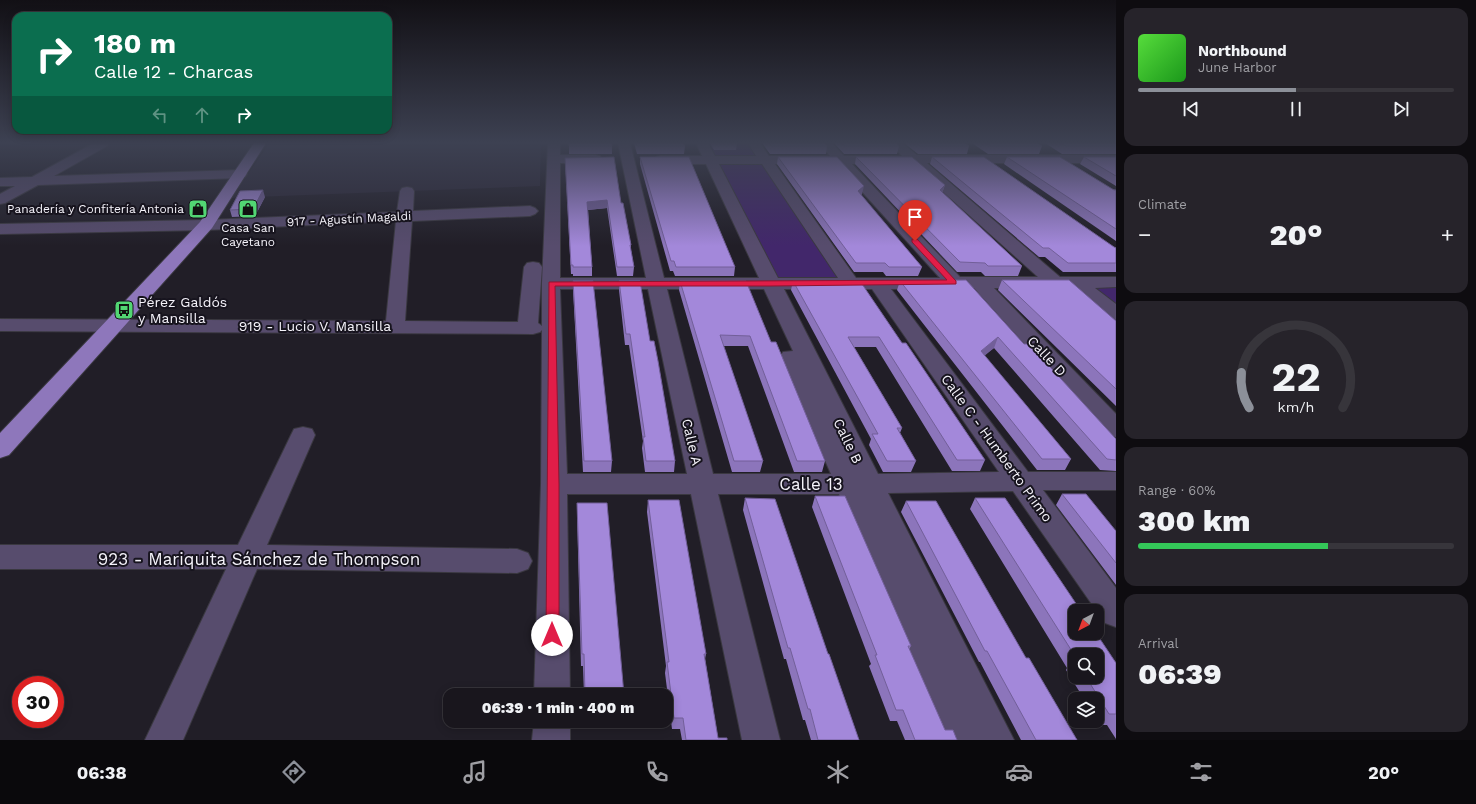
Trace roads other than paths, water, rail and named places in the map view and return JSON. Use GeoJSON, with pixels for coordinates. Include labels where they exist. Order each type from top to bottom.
{"type":"FeatureCollection","features":[{"type":"Feature","properties":{"kind":"main road"},"geometry":{"type":"LineString","coordinates":[[0,449],[206,225],[238,178]]}},
{"type":"Feature","properties":{"kind":"street"},"geometry":{"type":"LineString","coordinates":[[0,200],[42,178]]}},
{"type":"Feature","properties":{"kind":"street"},"geometry":{"type":"LineString","coordinates":[[0,182],[121,178]]}},
{"type":"Feature","properties":{"kind":"street"},"geometry":{"type":"LineString","coordinates":[[552,178],[546,276],[554,484],[552,688]]}},
{"type":"Feature","properties":{"kind":"street","name":"Calle A"},"geometry":{"type":"LineString","coordinates":[[632,178],[761,740]]}},
{"type":"Feature","properties":{"kind":"street","name":"Calle B"},"geometry":{"type":"LineString","coordinates":[[714,178],[859,483],[994,740]]}},
{"type":"Feature","properties":{"kind":"street"},"geometry":{"type":"LineString","coordinates":[[777,178],[848,280],[877,283],[950,279],[978,282],[1116,277]]}},
{"type":"Feature","properties":{"kind":"street"},"geometry":{"type":"LineString","coordinates":[[856,178],[950,279]]}},
{"type":"Feature","properties":{"kind":"street"},"geometry":{"type":"LineString","coordinates":[[934,178],[1052,279]]}},
{"type":"Feature","properties":{"kind":"street"},"geometry":{"type":"LineString","coordinates":[[395,327],[407,191]]}},
{"type":"Feature","properties":{"kind":"street","name":"917 - Agustín Magaldi"},"geometry":{"type":"LineString","coordinates":[[0,229],[206,225],[530,211]]}},
{"type":"Feature","properties":{"kind":"street"},"geometry":{"type":"LineString","coordinates":[[546,276],[655,281],[1052,279],[1077,282],[1116,282]]}},
{"type":"Feature","properties":{"kind":"street","name":"919 - Lucio V. Mansilla"},"geometry":{"type":"LineString","coordinates":[[0,326],[115,325],[530,328],[546,276]]}},
{"type":"Feature","properties":{"kind":"street","name":"Calle D"},"geometry":{"type":"LineString","coordinates":[[978,282],[1116,429]]}},
{"type":"Feature","properties":{"kind":"street"},"geometry":{"type":"LineString","coordinates":[[1077,282],[1116,314]]}},
{"type":"Feature","properties":{"kind":"street","name":"Calle C - Humberto Primo"},"geometry":{"type":"LineString","coordinates":[[877,283],[1116,613]]}},
{"type":"Feature","properties":{"kind":"street"},"geometry":{"type":"LineString","coordinates":[[164,740],[303,435]]}},
{"type":"Feature","properties":{"kind":"street","name":"Calle 13"},"geometry":{"type":"LineString","coordinates":[[554,484],[1116,481]]}},
{"type":"Feature","properties":{"kind":"street","name":"Calle B"},"geometry":{"type":"LineString","coordinates":[[859,483],[966,740]]}},
{"type":"Feature","properties":{"kind":"street","name":"923 - Mariquita Sánchez de Thompson"},"geometry":{"type":"LineString","coordinates":[[0,557],[247,557],[517,561]]}},
{"type":"Feature","properties":{"kind":"street"},"geometry":{"type":"LineString","coordinates":[[552,728],[552,740]]}},
{"type":"Feature","properties":{"kind":"place","name":"Panadería y Confitería Antonia"},"geometry":{"type":"Point","coordinates":[198,209]}},
{"type":"Feature","properties":{"kind":"place","name":"Casa San Cayetano"},"geometry":{"type":"Point","coordinates":[248,209]}},
{"type":"Feature","properties":{"kind":"place","name":"Pérez Galdós y Mansilla"},"geometry":{"type":"Point","coordinates":[124,310]}}]}
